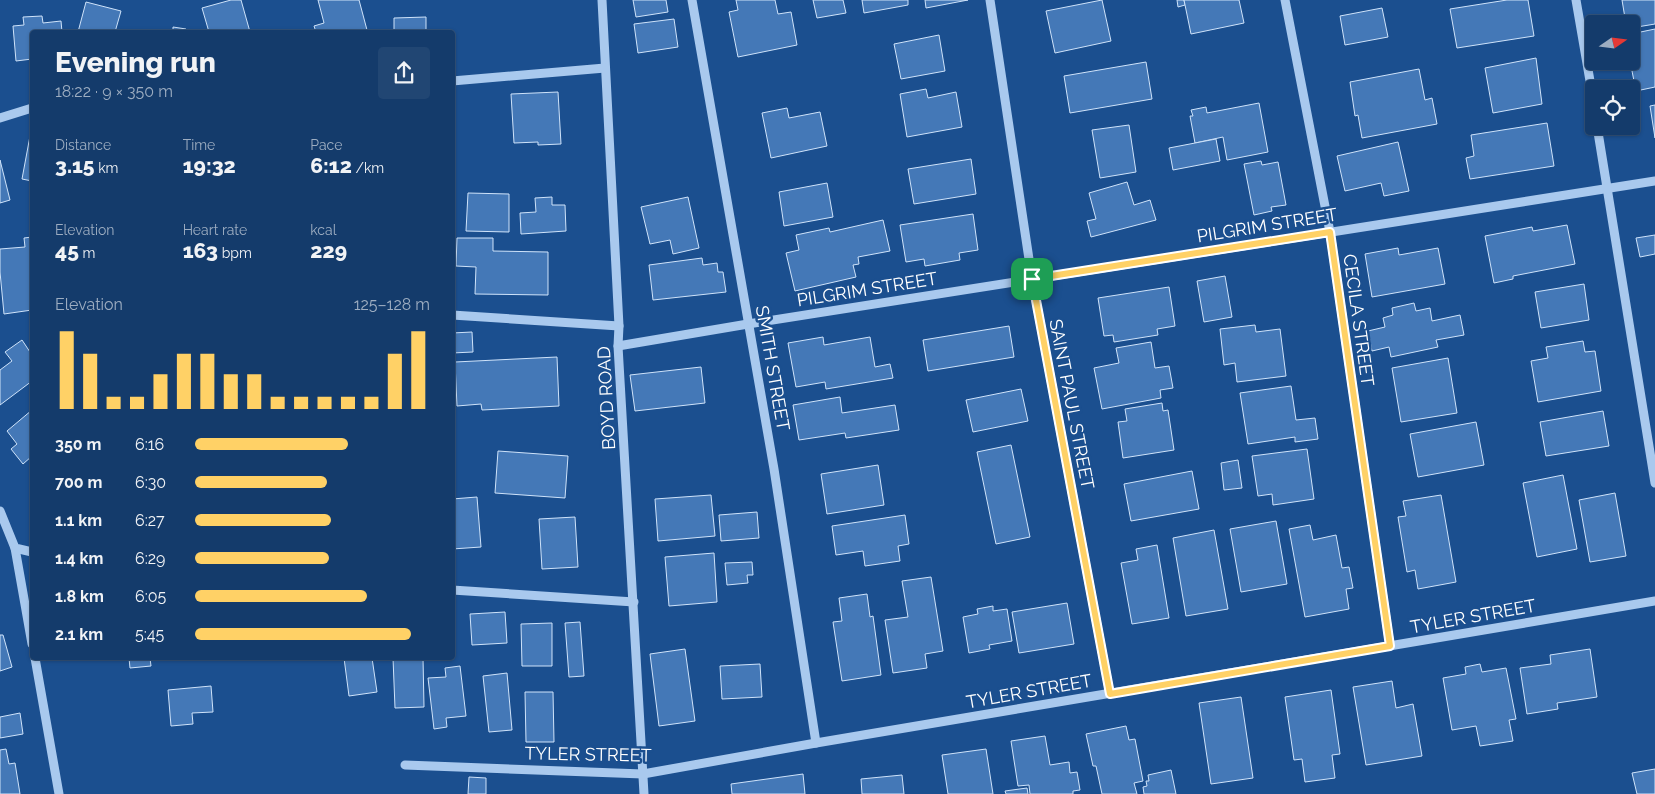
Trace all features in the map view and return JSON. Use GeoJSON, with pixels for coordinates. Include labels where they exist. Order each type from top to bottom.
{"type":"FeatureCollection","features":[{"type":"Feature","properties":{"kind":"street","name":"BOYD ROAD"},"geometry":{"type":"LineString","coordinates":[[602,0],[619,326],[618,346],[644,794]]}},
{"type":"Feature","properties":{"kind":"street","name":"SMITH STREET"},"geometry":{"type":"LineString","coordinates":[[692,0],[774,468],[816,743]]}},
{"type":"Feature","properties":{"kind":"street","name":"SAINT PAUL STREET"},"geometry":{"type":"LineString","coordinates":[[990,0],[1032,279],[1110,694]]}},
{"type":"Feature","properties":{"kind":"street","name":"CECILA STREET"},"geometry":{"type":"LineString","coordinates":[[1285,0],[1330,232],[1390,646]]}},
{"type":"Feature","properties":{"kind":"street"},"geometry":{"type":"LineString","coordinates":[[1576,0],[1590,80]]}},
{"type":"Feature","properties":{"kind":"street"},"geometry":{"type":"LineString","coordinates":[[455,81],[605,68]]}},
{"type":"Feature","properties":{"kind":"street"},"geometry":{"type":"LineString","coordinates":[[0,118],[30,109]]}},
{"type":"Feature","properties":{"kind":"street"},"geometry":{"type":"LineString","coordinates":[[1599,135],[1655,483]]}},
{"type":"Feature","properties":{"kind":"street","name":"PILGRIM STREET"},"geometry":{"type":"LineString","coordinates":[[618,346],[1655,181]]}},
{"type":"Feature","properties":{"kind":"street"},"geometry":{"type":"LineString","coordinates":[[455,315],[619,326]]}},
{"type":"Feature","properties":{"kind":"street"},"geometry":{"type":"LineString","coordinates":[[0,511],[15,548],[30,633]]}},
{"type":"Feature","properties":{"kind":"street"},"geometry":{"type":"LineString","coordinates":[[15,548],[30,552]]}},
{"type":"Feature","properties":{"kind":"street"},"geometry":{"type":"LineString","coordinates":[[455,590],[634,602]]}},
{"type":"Feature","properties":{"kind":"street","name":"TYLER STREET"},"geometry":{"type":"LineString","coordinates":[[406,765],[643,774],[1655,601]]}},
{"type":"Feature","properties":{"kind":"street"},"geometry":{"type":"LineString","coordinates":[[35,660],[59,794]]}},
{"type":"Feature","properties":{"kind":"building"},"geometry":{"type":"Polygon","coordinates":[[[231,0],[241,0],[249,30],[208,30],[202,8],[231,0]]]}},
{"type":"Feature","properties":{"kind":"building"},"geometry":{"type":"Polygon","coordinates":[[[318,0],[359,0],[367,30],[315,30],[314,26],[324,23],[318,0]]]}},
{"type":"Feature","properties":{"kind":"building"},"geometry":{"type":"Polygon","coordinates":[[[633,0],[666,0],[668,12],[636,17],[633,0]]]}},
{"type":"Feature","properties":{"kind":"building"},"geometry":{"type":"Polygon","coordinates":[[[736,0],[775,0],[778,14],[791,12],[797,45],[738,57],[729,12],[738,10],[736,0]]]}},
{"type":"Feature","properties":{"kind":"building"},"geometry":{"type":"Polygon","coordinates":[[[813,0],[843,0],[846,13],[817,18],[813,0]]]}},
{"type":"Feature","properties":{"kind":"building"},"geometry":{"type":"Polygon","coordinates":[[[862,0],[908,0],[908,5],[864,13],[862,0]]]}},
{"type":"Feature","properties":{"kind":"building"},"geometry":{"type":"Polygon","coordinates":[[[925,0],[968,0],[926,8],[925,0]]]}},
{"type":"Feature","properties":{"kind":"building"},"geometry":{"type":"Polygon","coordinates":[[[1102,0],[1111,41],[1055,53],[1046,11],[1102,0]]]}},
{"type":"Feature","properties":{"kind":"building"},"geometry":{"type":"Polygon","coordinates":[[[1177,0],[1184,0],[1185,5],[1178,7],[1177,0]]]}},
{"type":"Feature","properties":{"kind":"building"},"geometry":{"type":"Polygon","coordinates":[[[1184,0],[1239,0],[1244,23],[1191,34],[1184,0]]]}},
{"type":"Feature","properties":{"kind":"building"},"geometry":{"type":"Polygon","coordinates":[[[1507,0],[1528,0],[1534,36],[1457,48],[1450,9],[1507,0]]]}},
{"type":"Feature","properties":{"kind":"building"},"geometry":{"type":"Polygon","coordinates":[[[1622,0],[1655,0],[1655,24],[1640,26],[1640,15],[1624,15],[1622,0]]]}},
{"type":"Feature","properties":{"kind":"building"},"geometry":{"type":"Polygon","coordinates":[[[86,2],[121,11],[116,30],[79,30],[86,2]]]}},
{"type":"Feature","properties":{"kind":"building"},"geometry":{"type":"Polygon","coordinates":[[[1382,8],[1388,37],[1345,45],[1340,16],[1382,8]]]}},
{"type":"Feature","properties":{"kind":"building"},"geometry":{"type":"Polygon","coordinates":[[[42,16],[43,23],[61,21],[62,30],[30,30],[30,59],[16,61],[13,26],[24,25],[23,17],[42,16]]]}},
{"type":"Feature","properties":{"kind":"building"},"geometry":{"type":"Polygon","coordinates":[[[426,17],[426,30],[394,30],[394,18],[426,17]]]}},
{"type":"Feature","properties":{"kind":"building"},"geometry":{"type":"Polygon","coordinates":[[[674,19],[678,47],[638,53],[634,24],[674,19]]]}},
{"type":"Feature","properties":{"kind":"building"},"geometry":{"type":"Polygon","coordinates":[[[173,27],[186,29],[186,30],[173,30],[173,27]]]}},
{"type":"Feature","properties":{"kind":"building"},"geometry":{"type":"Polygon","coordinates":[[[1655,29],[1655,87],[1640,90],[1640,80],[1634,80],[1632,70],[1640,70],[1640,32],[1655,29]]]}},
{"type":"Feature","properties":{"kind":"building"},"geometry":{"type":"Polygon","coordinates":[[[939,35],[945,71],[901,79],[894,44],[939,35]]]}},
{"type":"Feature","properties":{"kind":"building"},"geometry":{"type":"Polygon","coordinates":[[[1536,58],[1542,104],[1493,113],[1485,68],[1536,58]]]}},
{"type":"Feature","properties":{"kind":"building"},"geometry":{"type":"Polygon","coordinates":[[[1146,62],[1152,99],[1070,113],[1064,76],[1146,62]]]}},
{"type":"Feature","properties":{"kind":"building"},"geometry":{"type":"Polygon","coordinates":[[[1419,69],[1425,100],[1432,98],[1437,124],[1362,138],[1358,115],[1355,116],[1350,82],[1419,69]]]}},
{"type":"Feature","properties":{"kind":"building"},"geometry":{"type":"Polygon","coordinates":[[[926,89],[928,98],[956,92],[962,127],[907,137],[900,94],[926,89]]]}},
{"type":"Feature","properties":{"kind":"building"},"geometry":{"type":"Polygon","coordinates":[[[558,92],[561,144],[538,145],[538,142],[514,143],[511,94],[558,92]]]}},
{"type":"Feature","properties":{"kind":"building"},"geometry":{"type":"Polygon","coordinates":[[[1259,103],[1268,152],[1227,160],[1223,137],[1195,143],[1190,116],[1193,116],[1191,110],[1206,107],[1207,113],[1259,103]]]}},
{"type":"Feature","properties":{"kind":"building"},"geometry":{"type":"Polygon","coordinates":[[[1655,105],[1655,138],[1650,106],[1655,105]]]}},
{"type":"Feature","properties":{"kind":"building"},"geometry":{"type":"Polygon","coordinates":[[[787,108],[789,118],[820,112],[827,146],[771,158],[762,113],[787,108]]]}},
{"type":"Feature","properties":{"kind":"building"},"geometry":{"type":"Polygon","coordinates":[[[1547,123],[1554,166],[1470,179],[1466,158],[1474,156],[1471,135],[1547,123]]]}},
{"type":"Feature","properties":{"kind":"building"},"geometry":{"type":"Polygon","coordinates":[[[1129,125],[1136,172],[1100,178],[1092,130],[1129,125]]]}},
{"type":"Feature","properties":{"kind":"building"},"geometry":{"type":"Polygon","coordinates":[[[30,136],[30,181],[22,179],[30,136]]]}},
{"type":"Feature","properties":{"kind":"building"},"geometry":{"type":"Polygon","coordinates":[[[1216,139],[1220,161],[1173,170],[1169,148],[1216,139]]]}},
{"type":"Feature","properties":{"kind":"building"},"geometry":{"type":"Polygon","coordinates":[[[1398,142],[1409,191],[1384,196],[1381,183],[1345,191],[1337,156],[1398,142]]]}},
{"type":"Feature","properties":{"kind":"building"},"geometry":{"type":"Polygon","coordinates":[[[971,159],[976,194],[914,204],[908,169],[971,159]]]}},
{"type":"Feature","properties":{"kind":"building"},"geometry":{"type":"Polygon","coordinates":[[[0,160],[10,200],[0,203],[0,160]]]}},
{"type":"Feature","properties":{"kind":"building"},"geometry":{"type":"Polygon","coordinates":[[[1261,161],[1262,165],[1278,162],[1286,205],[1271,207],[1272,211],[1254,215],[1244,164],[1261,161]]]}},
{"type":"Feature","properties":{"kind":"building"},"geometry":{"type":"Polygon","coordinates":[[[1127,182],[1134,205],[1150,200],[1156,220],[1091,237],[1087,221],[1096,219],[1089,193],[1127,182]]]}},
{"type":"Feature","properties":{"kind":"building"},"geometry":{"type":"Polygon","coordinates":[[[827,183],[833,217],[784,226],[779,192],[827,183]]]}},
{"type":"Feature","properties":{"kind":"building"},"geometry":{"type":"Polygon","coordinates":[[[468,193],[509,194],[509,232],[466,231],[468,193]]]}},
{"type":"Feature","properties":{"kind":"building"},"geometry":{"type":"Polygon","coordinates":[[[552,197],[552,205],[565,205],[566,231],[521,234],[520,213],[536,212],[535,198],[552,197]]]}},
{"type":"Feature","properties":{"kind":"building"},"geometry":{"type":"Polygon","coordinates":[[[688,197],[699,248],[673,254],[670,240],[650,244],[641,207],[688,197]]]}},
{"type":"Feature","properties":{"kind":"building"},"geometry":{"type":"Polygon","coordinates":[[[973,214],[978,250],[959,253],[960,260],[925,266],[924,259],[906,262],[900,225],[973,214]]]}},
{"type":"Feature","properties":{"kind":"building"},"geometry":{"type":"Polygon","coordinates":[[[883,220],[890,251],[858,257],[859,264],[853,265],[856,277],[795,291],[786,253],[799,250],[796,235],[829,228],[830,232],[883,220]]]}},
{"type":"Feature","properties":{"kind":"building"},"geometry":{"type":"Polygon","coordinates":[[[1567,225],[1575,264],[1513,276],[1513,279],[1494,283],[1485,236],[1532,227],[1533,231],[1567,225]]]}},
{"type":"Feature","properties":{"kind":"building"},"geometry":{"type":"Polygon","coordinates":[[[1655,235],[1655,254],[1640,257],[1636,238],[1655,235]]]}},
{"type":"Feature","properties":{"kind":"building"},"geometry":{"type":"Polygon","coordinates":[[[30,237],[30,310],[4,314],[0,249],[25,247],[24,238],[30,237]]]}},
{"type":"Feature","properties":{"kind":"building"},"geometry":{"type":"Polygon","coordinates":[[[457,238],[493,238],[493,251],[548,252],[548,295],[475,294],[476,267],[456,266],[457,238]]]}},
{"type":"Feature","properties":{"kind":"building"},"geometry":{"type":"Polygon","coordinates":[[[1398,248],[1399,255],[1438,248],[1445,284],[1372,297],[1365,254],[1398,248]]]}},
{"type":"Feature","properties":{"kind":"building"},"geometry":{"type":"Polygon","coordinates":[[[702,258],[703,265],[717,263],[718,272],[723,272],[726,292],[653,300],[649,265],[702,258]]]}},
{"type":"Feature","properties":{"kind":"building"},"geometry":{"type":"Polygon","coordinates":[[[1225,276],[1232,317],[1204,322],[1197,281],[1225,276]]]}},
{"type":"Feature","properties":{"kind":"building"},"geometry":{"type":"Polygon","coordinates":[[[1584,284],[1589,320],[1541,328],[1535,292],[1584,284]]]}},
{"type":"Feature","properties":{"kind":"building"},"geometry":{"type":"Polygon","coordinates":[[[1169,287],[1175,326],[1157,329],[1158,335],[1114,342],[1113,335],[1104,336],[1098,298],[1169,287]]]}},
{"type":"Feature","properties":{"kind":"building"},"geometry":{"type":"Polygon","coordinates":[[[1414,303],[1416,311],[1430,308],[1432,321],[1460,315],[1464,335],[1436,340],[1438,347],[1391,357],[1389,347],[1372,351],[1368,331],[1385,327],[1383,318],[1393,315],[1392,308],[1414,303]]]}},
{"type":"Feature","properties":{"kind":"building"},"geometry":{"type":"Polygon","coordinates":[[[1255,325],[1256,332],[1280,329],[1286,376],[1237,382],[1235,363],[1224,365],[1220,329],[1255,325]]]}},
{"type":"Feature","properties":{"kind":"building"},"geometry":{"type":"Polygon","coordinates":[[[1009,326],[1014,357],[928,371],[923,340],[1009,326]]]}},
{"type":"Feature","properties":{"kind":"building"},"geometry":{"type":"Polygon","coordinates":[[[472,332],[473,352],[455,353],[455,333],[472,332]]]}},
{"type":"Feature","properties":{"kind":"building"},"geometry":{"type":"Polygon","coordinates":[[[823,337],[824,345],[870,337],[875,367],[890,364],[893,378],[826,389],[825,382],[796,387],[788,343],[823,337]]]}},
{"type":"Feature","properties":{"kind":"building"},"geometry":{"type":"Polygon","coordinates":[[[22,340],[30,352],[30,382],[0,405],[0,370],[12,361],[5,352],[22,340]]]}},
{"type":"Feature","properties":{"kind":"building"},"geometry":{"type":"Polygon","coordinates":[[[1583,341],[1585,352],[1595,351],[1601,391],[1538,402],[1531,361],[1548,358],[1546,347],[1583,341]]]}},
{"type":"Feature","properties":{"kind":"building"},"geometry":{"type":"Polygon","coordinates":[[[1151,342],[1155,368],[1169,366],[1173,388],[1160,390],[1161,398],[1102,409],[1094,368],[1119,363],[1116,348],[1151,342]]]}},
{"type":"Feature","properties":{"kind":"building"},"geometry":{"type":"Polygon","coordinates":[[[557,357],[559,406],[482,410],[481,404],[457,406],[455,362],[557,357]]]}},
{"type":"Feature","properties":{"kind":"building"},"geometry":{"type":"Polygon","coordinates":[[[1448,358],[1457,413],[1401,422],[1392,368],[1448,358]]]}},
{"type":"Feature","properties":{"kind":"building"},"geometry":{"type":"Polygon","coordinates":[[[701,367],[705,403],[635,411],[630,375],[701,367]]]}},
{"type":"Feature","properties":{"kind":"building"},"geometry":{"type":"Polygon","coordinates":[[[1291,386],[1296,420],[1315,418],[1318,439],[1295,442],[1295,437],[1248,444],[1240,393],[1291,386]]]}},
{"type":"Feature","properties":{"kind":"building"},"geometry":{"type":"Polygon","coordinates":[[[1021,389],[1028,421],[973,432],[966,400],[1021,389]]]}},
{"type":"Feature","properties":{"kind":"building"},"geometry":{"type":"Polygon","coordinates":[[[840,397],[842,413],[895,405],[899,430],[846,438],[845,433],[799,440],[793,405],[840,397]]]}},
{"type":"Feature","properties":{"kind":"building"},"geometry":{"type":"Polygon","coordinates":[[[1162,403],[1163,411],[1168,410],[1174,450],[1123,458],[1118,422],[1127,421],[1125,409],[1162,403]]]}},
{"type":"Feature","properties":{"kind":"building"},"geometry":{"type":"Polygon","coordinates":[[[1603,411],[1609,446],[1546,456],[1540,422],[1603,411]]]}},
{"type":"Feature","properties":{"kind":"building"},"geometry":{"type":"Polygon","coordinates":[[[30,412],[30,458],[23,464],[11,449],[17,444],[7,431],[30,412]]]}},
{"type":"Feature","properties":{"kind":"building"},"geometry":{"type":"Polygon","coordinates":[[[1476,422],[1484,465],[1418,477],[1410,434],[1476,422]]]}},
{"type":"Feature","properties":{"kind":"building"},"geometry":{"type":"Polygon","coordinates":[[[1011,445],[1030,537],[996,544],[977,452],[1011,445]]]}},
{"type":"Feature","properties":{"kind":"building"},"geometry":{"type":"Polygon","coordinates":[[[1307,449],[1314,499],[1273,505],[1272,494],[1258,496],[1252,456],[1307,449]]]}},
{"type":"Feature","properties":{"kind":"building"},"geometry":{"type":"Polygon","coordinates":[[[498,451],[568,456],[565,498],[495,493],[498,451]]]}},
{"type":"Feature","properties":{"kind":"building"},"geometry":{"type":"Polygon","coordinates":[[[1238,460],[1242,488],[1224,490],[1221,463],[1238,460]]]}},
{"type":"Feature","properties":{"kind":"building"},"geometry":{"type":"Polygon","coordinates":[[[878,465],[884,505],[827,514],[821,474],[878,465]]]}},
{"type":"Feature","properties":{"kind":"building"},"geometry":{"type":"Polygon","coordinates":[[[1192,471],[1199,509],[1131,521],[1124,484],[1192,471]]]}},
{"type":"Feature","properties":{"kind":"building"},"geometry":{"type":"Polygon","coordinates":[[[1563,475],[1577,549],[1537,557],[1523,483],[1563,475]]]}},
{"type":"Feature","properties":{"kind":"building"},"geometry":{"type":"Polygon","coordinates":[[[1615,493],[1626,556],[1590,562],[1579,500],[1615,493]]]}},
{"type":"Feature","properties":{"kind":"building"},"geometry":{"type":"Polygon","coordinates":[[[711,495],[715,536],[658,541],[655,499],[711,495]]]}},
{"type":"Feature","properties":{"kind":"building"},"geometry":{"type":"Polygon","coordinates":[[[1441,495],[1456,582],[1418,589],[1415,570],[1407,572],[1398,517],[1406,516],[1403,501],[1441,495]]]}},
{"type":"Feature","properties":{"kind":"building"},"geometry":{"type":"Polygon","coordinates":[[[477,497],[481,547],[455,549],[455,499],[477,497]]]}},
{"type":"Feature","properties":{"kind":"building"},"geometry":{"type":"Polygon","coordinates":[[[757,512],[759,538],[721,541],[719,515],[757,512]]]}},
{"type":"Feature","properties":{"kind":"building"},"geometry":{"type":"Polygon","coordinates":[[[905,515],[909,544],[898,546],[900,561],[865,566],[863,551],[836,555],[832,526],[905,515]]]}},
{"type":"Feature","properties":{"kind":"building"},"geometry":{"type":"Polygon","coordinates":[[[575,517],[578,567],[542,569],[539,519],[575,517]]]}},
{"type":"Feature","properties":{"kind":"building"},"geometry":{"type":"Polygon","coordinates":[[[1276,521],[1287,584],[1241,592],[1230,529],[1276,521]]]}},
{"type":"Feature","properties":{"kind":"building"},"geometry":{"type":"Polygon","coordinates":[[[1310,525],[1313,540],[1336,535],[1342,568],[1349,567],[1353,588],[1346,589],[1349,609],[1305,617],[1289,529],[1310,525]]]}},
{"type":"Feature","properties":{"kind":"building"},"geometry":{"type":"Polygon","coordinates":[[[1214,530],[1228,609],[1186,616],[1173,538],[1214,530]]]}},
{"type":"Feature","properties":{"kind":"building"},"geometry":{"type":"Polygon","coordinates":[[[1157,545],[1169,618],[1132,624],[1121,563],[1138,560],[1136,549],[1157,545]]]}},
{"type":"Feature","properties":{"kind":"building"},"geometry":{"type":"Polygon","coordinates":[[[714,553],[717,602],[669,606],[665,557],[714,553]]]}},
{"type":"Feature","properties":{"kind":"building"},"geometry":{"type":"Polygon","coordinates":[[[752,562],[753,575],[747,575],[748,583],[727,585],[725,563],[752,562]]]}},
{"type":"Feature","properties":{"kind":"building"},"geometry":{"type":"Polygon","coordinates":[[[931,577],[943,651],[925,654],[927,668],[893,673],[885,620],[908,617],[902,581],[931,577]]]}},
{"type":"Feature","properties":{"kind":"building"},"geometry":{"type":"Polygon","coordinates":[[[867,594],[870,617],[873,616],[881,675],[842,681],[833,622],[842,621],[839,598],[867,594]]]}},
{"type":"Feature","properties":{"kind":"building"},"geometry":{"type":"Polygon","coordinates":[[[1067,603],[1074,644],[1019,653],[1012,612],[1067,603]]]}},
{"type":"Feature","properties":{"kind":"building"},"geometry":{"type":"Polygon","coordinates":[[[993,606],[993,611],[1007,609],[1012,641],[989,645],[990,649],[969,653],[963,617],[978,614],[977,609],[993,606]]]}},
{"type":"Feature","properties":{"kind":"building"},"geometry":{"type":"Polygon","coordinates":[[[505,612],[507,643],[472,645],[470,614],[505,612]]]}},
{"type":"Feature","properties":{"kind":"building"},"geometry":{"type":"Polygon","coordinates":[[[580,622],[584,676],[569,677],[565,623],[580,622]]]}},
{"type":"Feature","properties":{"kind":"building"},"geometry":{"type":"Polygon","coordinates":[[[552,623],[552,666],[522,666],[521,624],[552,623]]]}},
{"type":"Feature","properties":{"kind":"building"},"geometry":{"type":"Polygon","coordinates":[[[0,635],[3,635],[12,667],[0,671],[0,635]]]}},
{"type":"Feature","properties":{"kind":"building"},"geometry":{"type":"Polygon","coordinates":[[[685,649],[695,721],[659,726],[650,654],[685,649]]]}},
{"type":"Feature","properties":{"kind":"building"},"geometry":{"type":"Polygon","coordinates":[[[1590,649],[1597,697],[1557,703],[1558,709],[1527,714],[1520,668],[1551,664],[1550,655],[1590,649]]]}},
{"type":"Feature","properties":{"kind":"building"},"geometry":{"type":"Polygon","coordinates":[[[129,660],[150,660],[151,666],[130,668],[129,660]]]}},
{"type":"Feature","properties":{"kind":"building"},"geometry":{"type":"Polygon","coordinates":[[[344,660],[372,660],[377,692],[349,696],[344,660]]]}},
{"type":"Feature","properties":{"kind":"building"},"geometry":{"type":"Polygon","coordinates":[[[393,660],[423,660],[424,707],[395,708],[393,660]]]}},
{"type":"Feature","properties":{"kind":"building"},"geometry":{"type":"Polygon","coordinates":[[[760,664],[762,697],[722,699],[720,666],[760,664]]]}},
{"type":"Feature","properties":{"kind":"building"},"geometry":{"type":"Polygon","coordinates":[[[1480,664],[1482,672],[1506,668],[1516,719],[1509,720],[1513,741],[1480,746],[1476,726],[1452,730],[1443,678],[1466,674],[1465,667],[1480,664]]]}},
{"type":"Feature","properties":{"kind":"building"},"geometry":{"type":"Polygon","coordinates":[[[460,666],[466,716],[446,718],[447,727],[434,729],[428,678],[446,677],[445,668],[460,666]]]}},
{"type":"Feature","properties":{"kind":"building"},"geometry":{"type":"Polygon","coordinates":[[[507,673],[512,730],[489,732],[483,676],[507,673]]]}},
{"type":"Feature","properties":{"kind":"building"},"geometry":{"type":"Polygon","coordinates":[[[1392,681],[1396,708],[1413,704],[1422,756],[1366,765],[1353,687],[1392,681]]]}},
{"type":"Feature","properties":{"kind":"building"},"geometry":{"type":"Polygon","coordinates":[[[211,686],[213,712],[192,713],[193,724],[171,726],[168,690],[211,686]]]}},
{"type":"Feature","properties":{"kind":"building"},"geometry":{"type":"Polygon","coordinates":[[[1331,690],[1340,754],[1332,755],[1335,778],[1305,782],[1302,759],[1294,760],[1285,697],[1331,690]]]}},
{"type":"Feature","properties":{"kind":"building"},"geometry":{"type":"Polygon","coordinates":[[[525,692],[553,692],[554,742],[526,742],[525,692]]]}},
{"type":"Feature","properties":{"kind":"building"},"geometry":{"type":"Polygon","coordinates":[[[1241,697],[1253,778],[1211,784],[1199,703],[1241,697]]]}},
{"type":"Feature","properties":{"kind":"building"},"geometry":{"type":"Polygon","coordinates":[[[20,713],[23,734],[0,738],[0,717],[20,713]]]}},
{"type":"Feature","properties":{"kind":"building"},"geometry":{"type":"Polygon","coordinates":[[[1126,726],[1129,740],[1135,739],[1143,781],[1134,783],[1137,794],[1102,794],[1086,734],[1126,726]]]}},
{"type":"Feature","properties":{"kind":"building"},"geometry":{"type":"Polygon","coordinates":[[[1045,736],[1050,765],[1069,762],[1070,773],[1077,772],[1080,790],[1073,791],[1073,794],[1030,794],[1029,785],[1018,786],[1011,741],[1045,736]]]}},
{"type":"Feature","properties":{"kind":"building"},"geometry":{"type":"Polygon","coordinates":[[[6,749],[9,764],[15,763],[20,794],[0,794],[0,750],[6,749]]]}},
{"type":"Feature","properties":{"kind":"building"},"geometry":{"type":"Polygon","coordinates":[[[986,749],[993,794],[948,794],[942,755],[986,749]]]}},
{"type":"Feature","properties":{"kind":"building"},"geometry":{"type":"Polygon","coordinates":[[[1655,769],[1655,794],[1637,794],[1632,773],[1655,769]]]}},
{"type":"Feature","properties":{"kind":"building"},"geometry":{"type":"Polygon","coordinates":[[[1171,770],[1176,794],[1144,794],[1143,787],[1147,786],[1146,781],[1149,781],[1148,775],[1171,770]]]}},
{"type":"Feature","properties":{"kind":"building"},"geometry":{"type":"Polygon","coordinates":[[[803,774],[805,794],[732,794],[731,784],[803,774]]]}},
{"type":"Feature","properties":{"kind":"building"},"geometry":{"type":"Polygon","coordinates":[[[902,775],[904,794],[862,794],[861,779],[902,775]]]}},
{"type":"Feature","properties":{"kind":"building"},"geometry":{"type":"Polygon","coordinates":[[[469,777],[486,778],[486,794],[468,794],[469,777]]]}},
{"type":"Feature","properties":{"kind":"building"},"geometry":{"type":"Polygon","coordinates":[[[1027,788],[1028,794],[1006,794],[1005,791],[1027,788]]]}},
{"type":"Feature","properties":{"kind":"route"},"geometry":{"type":"LineString","coordinates":[[1330,232],[1390,646],[1110,694],[1032,279],[1330,232]]}}]}
